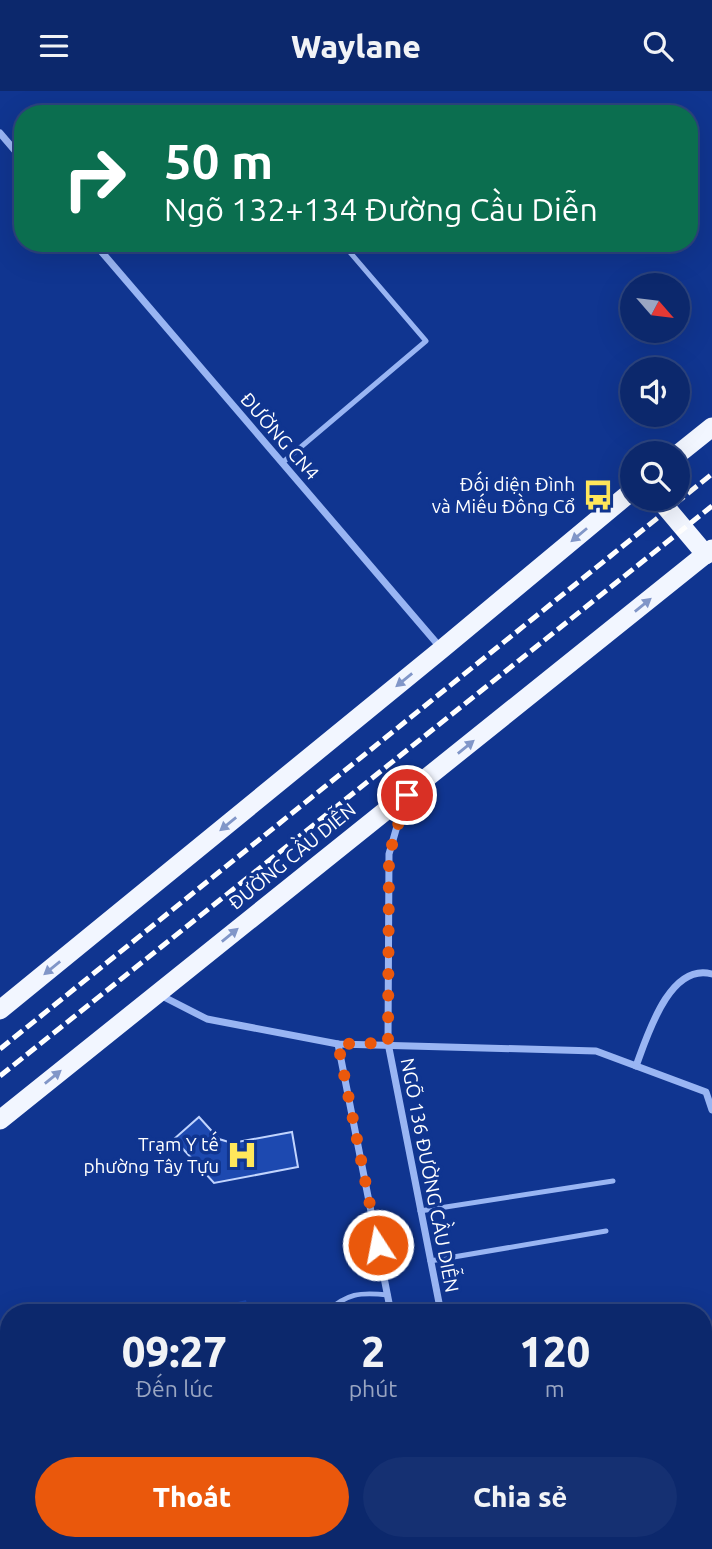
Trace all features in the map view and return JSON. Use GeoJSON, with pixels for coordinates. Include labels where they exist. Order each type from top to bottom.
{"type":"FeatureCollection","features":[{"type":"Feature","properties":{"kind":"highway"},"geometry":{"type":"LineString","coordinates":[[690,444],[712,427]]}},
{"type":"Feature","properties":{"kind":"highway"},"geometry":{"type":"LineString","coordinates":[[0,1010],[620,501]]}},
{"type":"Feature","properties":{"kind":"highway"},"geometry":{"type":"LineString","coordinates":[[670,511],[709,552]]}},
{"type":"Feature","properties":{"kind":"highway","name":"ĐƯỜNG CẦU DIỄN"},"geometry":{"type":"LineString","coordinates":[[0,1120],[709,552]]}},
{"type":"Feature","properties":{"kind":"street"},"geometry":{"type":"LineString","coordinates":[[0,133],[14,149]]}},
{"type":"Feature","properties":{"kind":"street","name":"ĐƯỜNG CN4"},"geometry":{"type":"LineString","coordinates":[[102,252],[442,649]]}},
{"type":"Feature","properties":{"kind":"street","name":"NGÕ 136 ĐƯỜNG CẦU DIỄN"},"geometry":{"type":"LineString","coordinates":[[407,795],[389,855],[388,1043],[439,1304]]}},
{"type":"Feature","properties":{"kind":"street"},"geometry":{"type":"LineString","coordinates":[[636,1066],[650,1028],[666,996],[687,977],[705,972],[712,974]]}},
{"type":"Feature","properties":{"kind":"street"},"geometry":{"type":"LineString","coordinates":[[156,993],[207,1019],[338,1044],[388,1043],[596,1051],[705,1092],[712,1110]]}},
{"type":"Feature","properties":{"kind":"street"},"geometry":{"type":"LineString","coordinates":[[338,1044],[390,1304]]}},
{"type":"Feature","properties":{"kind":"lane"},"geometry":{"type":"LineString","coordinates":[[282,463],[426,341],[350,252]]}},
{"type":"Feature","properties":{"kind":"lane"},"geometry":{"type":"LineString","coordinates":[[421,1211],[613,1181]]}},
{"type":"Feature","properties":{"kind":"lane"},"geometry":{"type":"LineString","coordinates":[[430,1261],[606,1231]]}},
{"type":"Feature","properties":{"kind":"lane"},"geometry":{"type":"LineString","coordinates":[[334,1304],[361,1292],[388,1295]]}},
{"type":"Feature","properties":{"kind":"shaded area"},"geometry":{"type":"Polygon","coordinates":[[[246,1300],[247,1304],[230,1304],[246,1300]]]}},
{"type":"Feature","properties":{"kind":"building","name":"Trạm Y tế phường Tây Tựu"},"geometry":{"type":"Polygon","coordinates":[[[199,1117],[219,1139],[232,1143],[292,1132],[298,1167],[214,1183],[174,1139],[199,1117]]]}},
{"type":"Feature","properties":{"kind":"railway"},"geometry":{"type":"LineString","coordinates":[[0,1049],[712,474]]}},
{"type":"Feature","properties":{"kind":"railway"},"geometry":{"type":"LineString","coordinates":[[0,1076],[712,506]]}},
{"type":"Feature","properties":{"kind":"place","name":"Đối diện Đình và Miếu Đồng Cổ"},"geometry":{"type":"Point","coordinates":[598,495]}},
{"type":"Feature","properties":{"kind":"place","name":"Trạm Y tế phường Tây Tựu"},"geometry":{"type":"Point","coordinates":[242,1155]}},
{"type":"Feature","properties":{"kind":"route"},"geometry":{"type":"LineString","coordinates":[[378,1245],[338,1044],[388,1043],[389,855],[407,795]]}}]}
